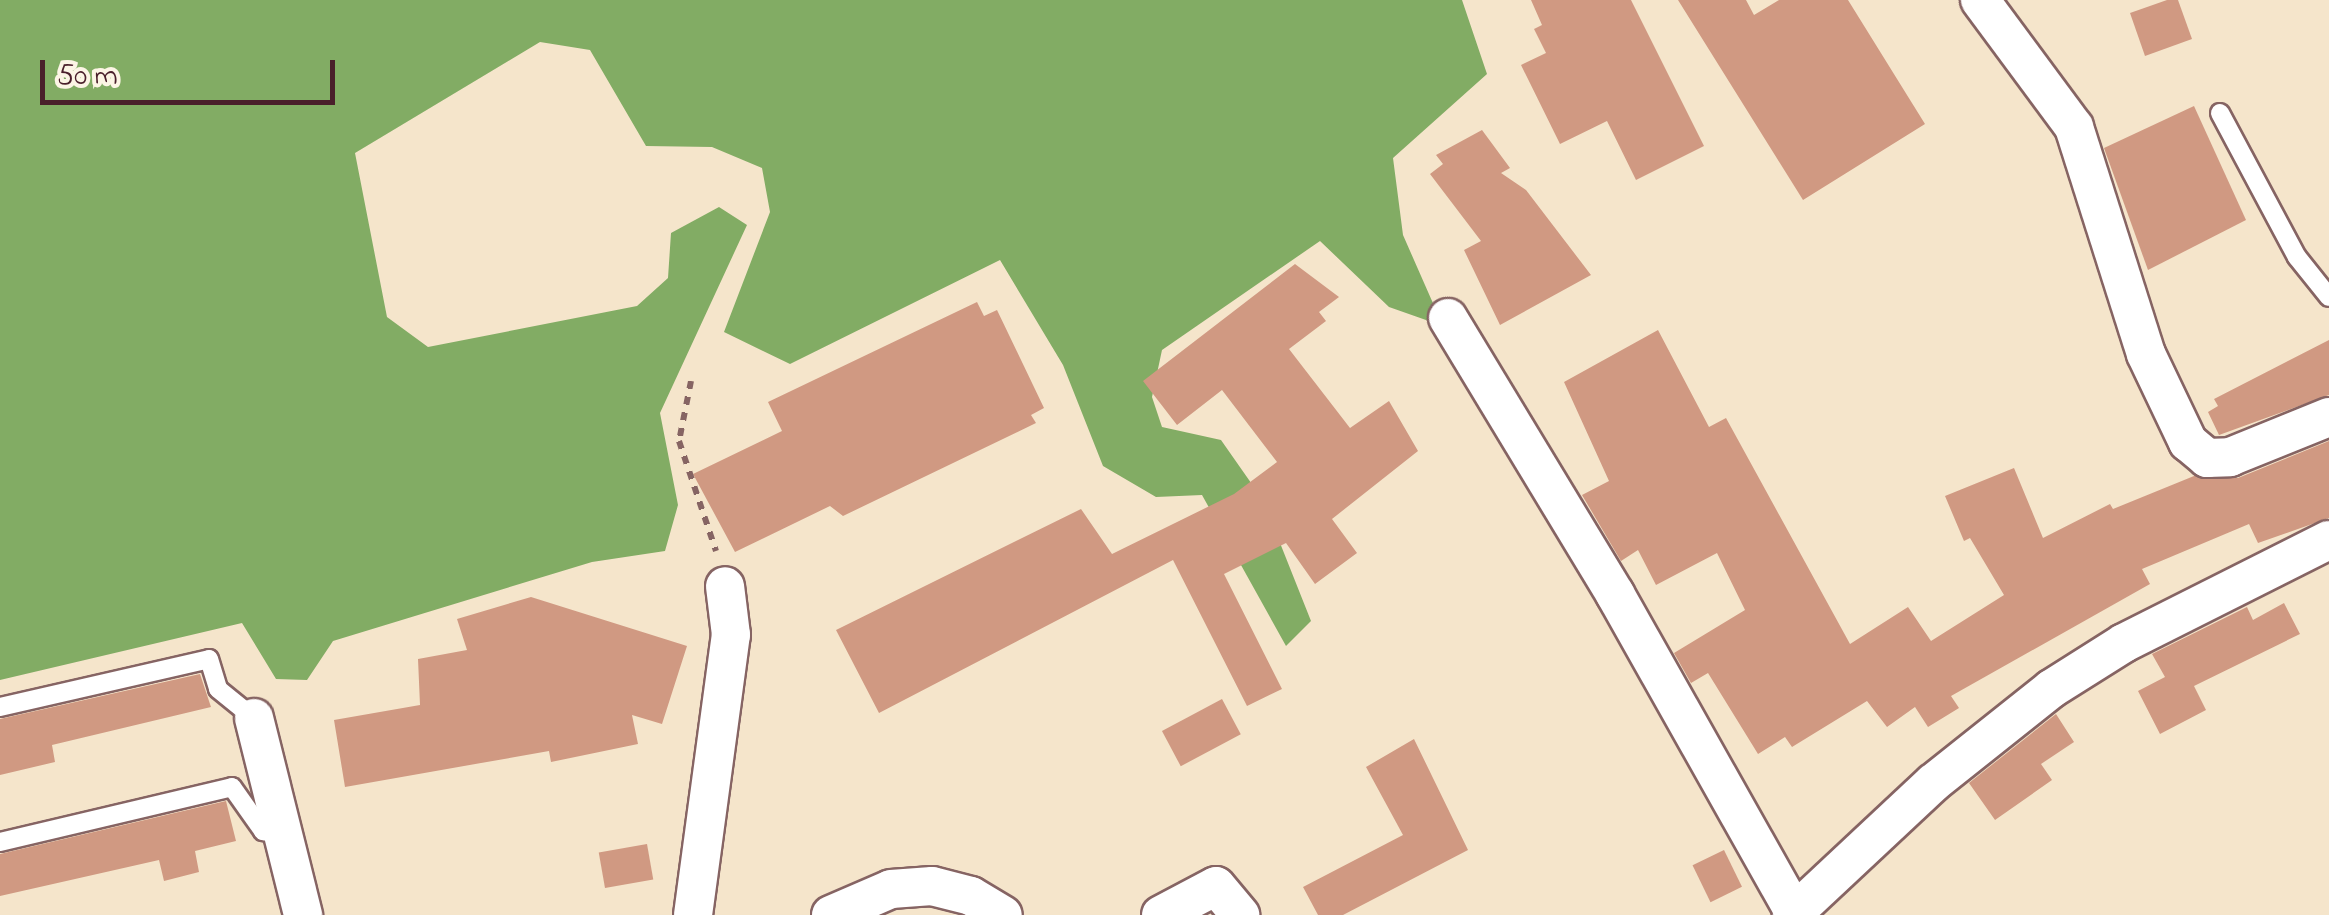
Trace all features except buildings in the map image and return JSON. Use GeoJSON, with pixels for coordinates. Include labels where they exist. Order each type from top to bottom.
{"type":"FeatureCollection","features":[{"type":"Feature","properties":{"kind":"street"},"geometry":{"type":"LineString","coordinates":[[1980,0],[2074,127],[2146,354],[2188,442],[2207,458],[2230,457],[2329,417]]}},
{"type":"Feature","properties":{"kind":"street"},"geometry":{"type":"LineString","coordinates":[[1448,318],[1615,594],[1794,914],[1933,783],[2051,690],[2124,642],[2329,540]]}},
{"type":"Feature","properties":{"kind":"street"},"geometry":{"type":"LineString","coordinates":[[693,915],[731,635],[726,586]]}},
{"type":"Feature","properties":{"kind":"street"},"geometry":{"type":"LineString","coordinates":[[254,718],[303,915]]}},
{"type":"Feature","properties":{"kind":"street"},"geometry":{"type":"LineString","coordinates":[[831,915],[892,889],[932,886],[971,896],[1003,915]]}},
{"type":"Feature","properties":{"kind":"street"},"geometry":{"type":"LineString","coordinates":[[1161,915],[1216,886],[1240,915]]}},
{"type":"Feature","properties":{"kind":"lane"},"geometry":{"type":"LineString","coordinates":[[2220,112],[2297,257],[2329,297]]}},
{"type":"Feature","properties":{"kind":"lane"},"geometry":{"type":"LineString","coordinates":[[0,707],[208,659],[218,689],[254,718]]}},
{"type":"Feature","properties":{"kind":"lane"},"geometry":{"type":"LineString","coordinates":[[0,842],[232,787],[264,831],[283,835]]}},
{"type":"Feature","properties":{"kind":"path"},"geometry":{"type":"LineString","coordinates":[[691,380],[679,441],[726,586]]}},
{"type":"Feature","properties":{"kind":"green space"},"geometry":{"type":"Polygon","coordinates":[[[0,0],[1462,0],[1487,74],[1393,158],[1403,235],[1443,326],[1389,307],[1320,241],[1162,350],[1152,397],[1162,427],[1221,440],[1263,500],[1311,621],[1286,646],[1202,495],[1156,497],[1103,466],[1063,365],[1000,260],[790,364],[724,332],[770,212],[762,168],[712,147],[646,146],[590,50],[540,42],[355,153],[387,317],[428,347],[637,306],[668,278],[671,233],[719,207],[747,225],[660,413],[678,505],[665,551],[592,562],[333,641],[307,680],[276,679],[242,623],[0,680],[0,0]]]}}]}
